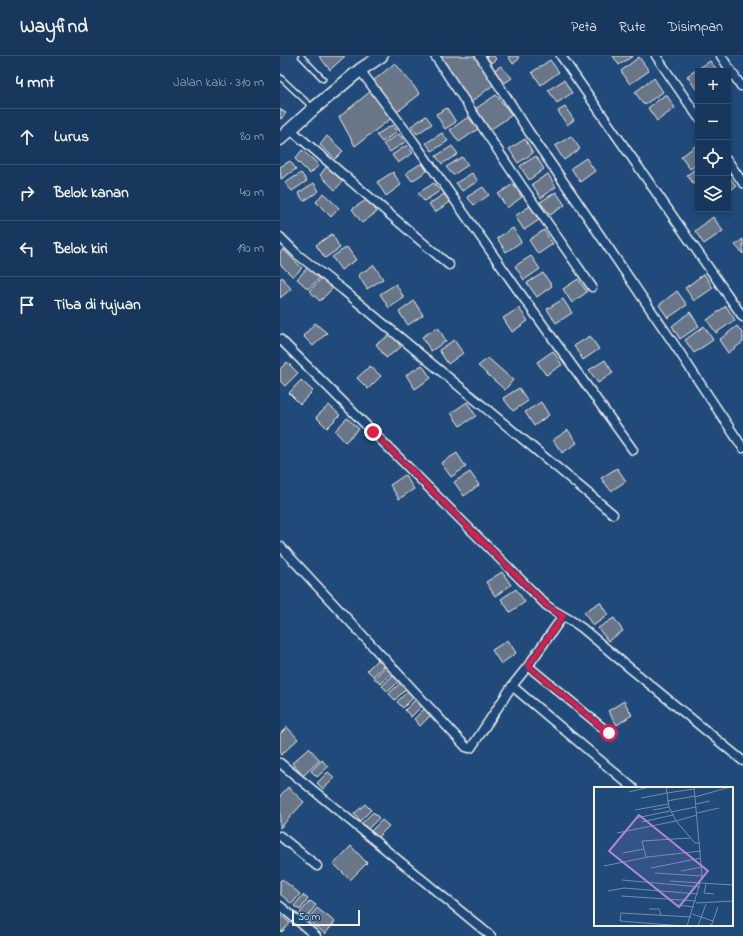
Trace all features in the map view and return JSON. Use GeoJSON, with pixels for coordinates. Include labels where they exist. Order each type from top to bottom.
{"type":"FeatureCollection","features":[{"type":"Feature","properties":{"kind":"street"},"geometry":{"type":"LineString","coordinates":[[280,139],[360,70],[381,56]]}},
{"type":"Feature","properties":{"kind":"street"},"geometry":{"type":"LineString","coordinates":[[435,56],[519,182],[592,287]]}},
{"type":"Feature","properties":{"kind":"street"},"geometry":{"type":"LineString","coordinates":[[480,56],[529,132],[743,448]]}},
{"type":"Feature","properties":{"kind":"street"},"geometry":{"type":"LineString","coordinates":[[561,56],[743,317]]}},
{"type":"Feature","properties":{"kind":"street"},"geometry":{"type":"LineString","coordinates":[[656,56],[695,113]]}},
{"type":"Feature","properties":{"kind":"street"},"geometry":{"type":"LineString","coordinates":[[721,56],[741,86]]}},
{"type":"Feature","properties":{"kind":"street"},"geometry":{"type":"LineString","coordinates":[[360,70],[414,142],[632,450]]}},
{"type":"Feature","properties":{"kind":"street"},"geometry":{"type":"LineString","coordinates":[[291,130],[449,265]]}},
{"type":"Feature","properties":{"kind":"street"},"geometry":{"type":"LineString","coordinates":[[731,165],[743,183]]}},
{"type":"Feature","properties":{"kind":"street"},"geometry":{"type":"LineString","coordinates":[[280,237],[298,255],[613,514]]}},
{"type":"Feature","properties":{"kind":"street"},"geometry":{"type":"LineString","coordinates":[[280,339],[550,609],[582,628],[743,761]]}},
{"type":"Feature","properties":{"kind":"street"},"geometry":{"type":"LineString","coordinates":[[280,546],[466,747],[469,748],[471,748],[512,686],[563,616]]}},
{"type":"Feature","properties":{"kind":"street"},"geometry":{"type":"LineString","coordinates":[[528,666],[609,733]]}},
{"type":"Feature","properties":{"kind":"street"},"geometry":{"type":"LineString","coordinates":[[512,686],[632,787]]}},
{"type":"Feature","properties":{"kind":"street"},"geometry":{"type":"LineString","coordinates":[[280,763],[491,936]]}},
{"type":"Feature","properties":{"kind":"street"},"geometry":{"type":"LineString","coordinates":[[280,836],[317,866]]}},
{"type":"Feature","properties":{"kind":"street"},"geometry":{"type":"LineString","coordinates":[[280,906],[316,936]]}},
{"type":"Feature","properties":{"kind":"lane"},"geometry":{"type":"LineString","coordinates":[[301,56],[323,79]]}},
{"type":"Feature","properties":{"kind":"lane"},"geometry":{"type":"LineString","coordinates":[[280,77],[313,109]]}},
{"type":"Feature","properties":{"kind":"building"},"geometry":{"type":"Polygon","coordinates":[[[319,56],[345,56],[330,70],[319,56]]]}},
{"type":"Feature","properties":{"kind":"building"},"geometry":{"type":"Polygon","coordinates":[[[440,56],[478,56],[496,83],[470,103],[440,56]]]}},
{"type":"Feature","properties":{"kind":"building"},"geometry":{"type":"Polygon","coordinates":[[[486,56],[494,56],[496,59],[491,63],[486,56]]]}},
{"type":"Feature","properties":{"kind":"building"},"geometry":{"type":"Polygon","coordinates":[[[508,56],[518,56],[519,59],[513,64],[508,56]]]}},
{"type":"Feature","properties":{"kind":"building"},"geometry":{"type":"Polygon","coordinates":[[[613,56],[633,56],[619,65],[613,56]]]}},
{"type":"Feature","properties":{"kind":"building"},"geometry":{"type":"Polygon","coordinates":[[[639,57],[649,71],[630,84],[621,71],[639,57]]]}},
{"type":"Feature","properties":{"kind":"building"},"geometry":{"type":"Polygon","coordinates":[[[550,60],[559,72],[541,85],[532,72],[550,60]]]}},
{"type":"Feature","properties":{"kind":"building"},"geometry":{"type":"Polygon","coordinates":[[[710,61],[716,68],[699,68],[710,61]]]}},
{"type":"Feature","properties":{"kind":"building"},"geometry":{"type":"Polygon","coordinates":[[[395,63],[420,94],[397,112],[373,81],[395,63]]]}},
{"type":"Feature","properties":{"kind":"building"},"geometry":{"type":"Polygon","coordinates":[[[501,66],[512,78],[503,84],[494,70],[501,66]]]}},
{"type":"Feature","properties":{"kind":"building"},"geometry":{"type":"Polygon","coordinates":[[[695,71],[695,88],[687,76],[695,71]]]}},
{"type":"Feature","properties":{"kind":"building"},"geometry":{"type":"Polygon","coordinates":[[[654,78],[663,92],[644,105],[635,92],[654,78]]]}},
{"type":"Feature","properties":{"kind":"building"},"geometry":{"type":"Polygon","coordinates":[[[564,80],[572,93],[557,103],[548,90],[564,80]]]}},
{"type":"Feature","properties":{"kind":"building"},"geometry":{"type":"Polygon","coordinates":[[[372,90],[393,117],[355,146],[339,117],[372,90]]]}},
{"type":"Feature","properties":{"kind":"building"},"geometry":{"type":"Polygon","coordinates":[[[666,94],[675,108],[657,121],[648,108],[666,94]]]}},
{"type":"Feature","properties":{"kind":"building"},"geometry":{"type":"Polygon","coordinates":[[[496,95],[512,115],[490,130],[475,109],[496,95]]]}},
{"type":"Feature","properties":{"kind":"building"},"geometry":{"type":"Polygon","coordinates":[[[565,107],[574,120],[567,125],[558,111],[565,107]]]}},
{"type":"Feature","properties":{"kind":"building"},"geometry":{"type":"Polygon","coordinates":[[[447,108],[456,122],[445,129],[436,114],[447,108]]]}},
{"type":"Feature","properties":{"kind":"building"},"geometry":{"type":"Polygon","coordinates":[[[280,109],[286,113],[281,119],[280,118],[280,109]]]}},
{"type":"Feature","properties":{"kind":"building"},"geometry":{"type":"Polygon","coordinates":[[[426,116],[432,124],[417,134],[411,126],[426,116]]]}},
{"type":"Feature","properties":{"kind":"building"},"geometry":{"type":"Polygon","coordinates":[[[468,117],[478,129],[459,142],[450,130],[468,117]]]}},
{"type":"Feature","properties":{"kind":"building"},"geometry":{"type":"Polygon","coordinates":[[[392,125],[397,132],[382,142],[376,135],[392,125]]]}},
{"type":"Feature","properties":{"kind":"building"},"geometry":{"type":"Polygon","coordinates":[[[442,133],[448,141],[432,151],[426,143],[442,133]]]}},
{"type":"Feature","properties":{"kind":"building"},"geometry":{"type":"Polygon","coordinates":[[[399,134],[405,142],[390,152],[383,144],[399,134]]]}},
{"type":"Feature","properties":{"kind":"building"},"geometry":{"type":"Polygon","coordinates":[[[327,136],[343,151],[335,159],[320,145],[327,136]]]}},
{"type":"Feature","properties":{"kind":"building"},"geometry":{"type":"Polygon","coordinates":[[[571,136],[580,149],[564,160],[555,146],[571,136]]]}},
{"type":"Feature","properties":{"kind":"building"},"geometry":{"type":"Polygon","coordinates":[[[525,139],[533,153],[518,163],[509,149],[525,139]]]}},
{"type":"Feature","properties":{"kind":"building"},"geometry":{"type":"Polygon","coordinates":[[[407,145],[413,153],[398,163],[392,155],[407,145]]]}},
{"type":"Feature","properties":{"kind":"building"},"geometry":{"type":"Polygon","coordinates":[[[452,146],[458,154],[442,164],[436,156],[452,146]]]}},
{"type":"Feature","properties":{"kind":"building"},"geometry":{"type":"Polygon","coordinates":[[[695,146],[695,166],[690,169],[681,157],[695,146]]]}},
{"type":"Feature","properties":{"kind":"building"},"geometry":{"type":"Polygon","coordinates":[[[302,150],[319,165],[310,174],[295,159],[302,150]]]}},
{"type":"Feature","properties":{"kind":"building"},"geometry":{"type":"Polygon","coordinates":[[[536,156],[544,169],[529,180],[520,166],[536,156]]]}},
{"type":"Feature","properties":{"kind":"building"},"geometry":{"type":"Polygon","coordinates":[[[462,157],[468,165],[453,175],[446,167],[462,157]]]}},
{"type":"Feature","properties":{"kind":"building"},"geometry":{"type":"Polygon","coordinates":[[[586,158],[595,171],[580,182],[571,168],[586,158]]]}},
{"type":"Feature","properties":{"kind":"building"},"geometry":{"type":"Polygon","coordinates":[[[290,161],[296,169],[281,179],[280,167],[290,161]]]}},
{"type":"Feature","properties":{"kind":"building"},"geometry":{"type":"Polygon","coordinates":[[[422,163],[427,171],[412,181],[406,173],[422,163]]]}},
{"type":"Feature","properties":{"kind":"building"},"geometry":{"type":"Polygon","coordinates":[[[327,166],[343,181],[335,190],[320,175],[327,166]]]}},
{"type":"Feature","properties":{"kind":"building"},"geometry":{"type":"Polygon","coordinates":[[[695,169],[695,186],[687,175],[695,169]]]}},
{"type":"Feature","properties":{"kind":"building"},"geometry":{"type":"Polygon","coordinates":[[[393,172],[401,185],[386,196],[377,182],[393,172]]]}},
{"type":"Feature","properties":{"kind":"building"},"geometry":{"type":"Polygon","coordinates":[[[301,173],[307,181],[292,191],[285,183],[301,173]]]}},
{"type":"Feature","properties":{"kind":"building"},"geometry":{"type":"Polygon","coordinates":[[[472,173],[478,181],[462,191],[456,183],[472,173]]]}},
{"type":"Feature","properties":{"kind":"building"},"geometry":{"type":"Polygon","coordinates":[[[548,174],[556,187],[541,198],[532,184],[548,174]]]}},
{"type":"Feature","properties":{"kind":"building"},"geometry":{"type":"Polygon","coordinates":[[[731,179],[736,186],[731,190],[731,179]]]}},
{"type":"Feature","properties":{"kind":"building"},"geometry":{"type":"Polygon","coordinates":[[[314,183],[319,191],[304,201],[298,193],[314,183]]]}},
{"type":"Feature","properties":{"kind":"building"},"geometry":{"type":"Polygon","coordinates":[[[434,183],[440,191],[424,201],[418,193],[434,183]]]}},
{"type":"Feature","properties":{"kind":"building"},"geometry":{"type":"Polygon","coordinates":[[[513,184],[522,197],[507,208],[498,194],[513,184]]]}},
{"type":"Feature","properties":{"kind":"building"},"geometry":{"type":"Polygon","coordinates":[[[483,187],[489,195],[474,205],[467,197],[483,187]]]}},
{"type":"Feature","properties":{"kind":"building"},"geometry":{"type":"Polygon","coordinates":[[[556,192],[565,205],[550,215],[540,202],[556,192]]]}},
{"type":"Feature","properties":{"kind":"building"},"geometry":{"type":"Polygon","coordinates":[[[323,193],[339,208],[331,217],[316,202],[323,193]]]}},
{"type":"Feature","properties":{"kind":"building"},"geometry":{"type":"Polygon","coordinates":[[[444,194],[450,202],[435,212],[429,204],[444,194]]]}},
{"type":"Feature","properties":{"kind":"building"},"geometry":{"type":"Polygon","coordinates":[[[368,199],[377,212],[362,223],[352,209],[368,199]]]}},
{"type":"Feature","properties":{"kind":"building"},"geometry":{"type":"Polygon","coordinates":[[[530,206],[539,220],[524,230],[515,216],[530,206]]]}},
{"type":"Feature","properties":{"kind":"building"},"geometry":{"type":"Polygon","coordinates":[[[713,217],[723,231],[704,244],[695,231],[713,217]]]}},
{"type":"Feature","properties":{"kind":"building"},"geometry":{"type":"Polygon","coordinates":[[[513,228],[521,242],[506,252],[497,238],[513,228]]]}},
{"type":"Feature","properties":{"kind":"building"},"geometry":{"type":"Polygon","coordinates":[[[544,230],[553,244],[538,254],[529,240],[544,230]]]}},
{"type":"Feature","properties":{"kind":"building"},"geometry":{"type":"Polygon","coordinates":[[[332,234],[340,248],[325,258],[316,245],[332,234]]]}},
{"type":"Feature","properties":{"kind":"building"},"geometry":{"type":"Polygon","coordinates":[[[743,239],[743,254],[735,245],[743,239]]]}},
{"type":"Feature","properties":{"kind":"building"},"geometry":{"type":"Polygon","coordinates":[[[347,247],[356,260],[341,270],[332,257],[347,247]]]}},
{"type":"Feature","properties":{"kind":"building"},"geometry":{"type":"Polygon","coordinates":[[[283,249],[302,268],[293,277],[280,264],[280,253],[283,249]]]}},
{"type":"Feature","properties":{"kind":"building"},"geometry":{"type":"Polygon","coordinates":[[[531,256],[540,269],[524,280],[515,266],[531,256]]]}},
{"type":"Feature","properties":{"kind":"building"},"geometry":{"type":"Polygon","coordinates":[[[374,265],[383,279],[367,289],[358,275],[374,265]]]}},
{"type":"Feature","properties":{"kind":"building"},"geometry":{"type":"Polygon","coordinates":[[[309,266],[321,277],[308,289],[297,279],[309,266]]]}},
{"type":"Feature","properties":{"kind":"building"},"geometry":{"type":"Polygon","coordinates":[[[543,273],[552,286],[537,297],[527,283],[543,273]]]}},
{"type":"Feature","properties":{"kind":"building"},"geometry":{"type":"Polygon","coordinates":[[[704,274],[713,288],[694,301],[685,288],[704,274]]]}},
{"type":"Feature","properties":{"kind":"building"},"geometry":{"type":"Polygon","coordinates":[[[282,277],[291,289],[280,298],[280,279],[282,277]]]}},
{"type":"Feature","properties":{"kind":"building"},"geometry":{"type":"Polygon","coordinates":[[[322,278],[333,288],[320,301],[309,291],[322,278]]]}},
{"type":"Feature","properties":{"kind":"building"},"geometry":{"type":"Polygon","coordinates":[[[578,279],[587,292],[572,303],[563,289],[578,279]]]}},
{"type":"Feature","properties":{"kind":"building"},"geometry":{"type":"Polygon","coordinates":[[[396,284],[404,298],[389,308],[380,294],[396,284]]]}},
{"type":"Feature","properties":{"kind":"building"},"geometry":{"type":"Polygon","coordinates":[[[677,291],[687,305],[668,318],[659,305],[677,291]]]}},
{"type":"Feature","properties":{"kind":"building"},"geometry":{"type":"Polygon","coordinates":[[[563,299],[572,313],[556,323],[547,309],[563,299]]]}},
{"type":"Feature","properties":{"kind":"building"},"geometry":{"type":"Polygon","coordinates":[[[414,301],[423,315],[408,325],[399,312],[414,301]]]}},
{"type":"Feature","properties":{"kind":"building"},"geometry":{"type":"Polygon","coordinates":[[[726,306],[735,320],[716,333],[707,320],[726,306]]]}},
{"type":"Feature","properties":{"kind":"building"},"geometry":{"type":"Polygon","coordinates":[[[519,308],[528,321],[512,332],[503,318],[519,308]]]}},
{"type":"Feature","properties":{"kind":"building"},"geometry":{"type":"Polygon","coordinates":[[[690,312],[699,326],[680,339],[672,326],[690,312]]]}},
{"type":"Feature","properties":{"kind":"building"},"geometry":{"type":"Polygon","coordinates":[[[315,323],[327,333],[313,346],[303,336],[315,323]]]}},
{"type":"Feature","properties":{"kind":"building"},"geometry":{"type":"Polygon","coordinates":[[[704,326],[713,340],[694,353],[685,340],[704,326]]]}},
{"type":"Feature","properties":{"kind":"building"},"geometry":{"type":"Polygon","coordinates":[[[737,326],[743,334],[743,342],[728,353],[719,340],[737,326]]]}},
{"type":"Feature","properties":{"kind":"building"},"geometry":{"type":"Polygon","coordinates":[[[438,327],[446,341],[431,351],[422,337],[438,327]]]}},
{"type":"Feature","properties":{"kind":"building"},"geometry":{"type":"Polygon","coordinates":[[[392,334],[401,347],[386,358],[376,344],[392,334]]]}},
{"type":"Feature","properties":{"kind":"building"},"geometry":{"type":"Polygon","coordinates":[[[590,336],[599,349],[583,360],[574,346],[590,336]]]}},
{"type":"Feature","properties":{"kind":"building"},"geometry":{"type":"Polygon","coordinates":[[[454,340],[463,353],[448,364],[439,350],[454,340]]]}},
{"type":"Feature","properties":{"kind":"building"},"geometry":{"type":"Polygon","coordinates":[[[553,351],[562,365],[546,375],[537,362],[553,351]]]}},
{"type":"Feature","properties":{"kind":"building"},"geometry":{"type":"Polygon","coordinates":[[[488,358],[513,380],[505,390],[478,366],[488,358]]]}},
{"type":"Feature","properties":{"kind":"building"},"geometry":{"type":"Polygon","coordinates":[[[605,360],[613,373],[598,383],[589,370],[605,360]]]}},
{"type":"Feature","properties":{"kind":"building"},"geometry":{"type":"Polygon","coordinates":[[[287,362],[298,373],[285,386],[280,381],[280,369],[287,362]]]}},
{"type":"Feature","properties":{"kind":"building"},"geometry":{"type":"Polygon","coordinates":[[[422,365],[431,378],[415,389],[406,375],[422,365]]]}},
{"type":"Feature","properties":{"kind":"building"},"geometry":{"type":"Polygon","coordinates":[[[370,366],[381,376],[368,389],[357,378],[370,366]]]}},
{"type":"Feature","properties":{"kind":"building"},"geometry":{"type":"Polygon","coordinates":[[[301,380],[313,391],[300,404],[289,393],[301,380]]]}},
{"type":"Feature","properties":{"kind":"building"},"geometry":{"type":"Polygon","coordinates":[[[519,388],[528,401],[513,411],[503,398],[519,388]]]}},
{"type":"Feature","properties":{"kind":"building"},"geometry":{"type":"Polygon","coordinates":[[[467,402],[476,416],[460,426],[451,413],[467,402]]]}},
{"type":"Feature","properties":{"kind":"building"},"geometry":{"type":"Polygon","coordinates":[[[541,402],[549,415],[534,426],[525,412],[541,402]]]}},
{"type":"Feature","properties":{"kind":"building"},"geometry":{"type":"Polygon","coordinates":[[[329,405],[340,415],[327,428],[316,417],[329,405]]]}},
{"type":"Feature","properties":{"kind":"building"},"geometry":{"type":"Polygon","coordinates":[[[347,418],[359,429],[345,442],[335,431],[347,418]]]}},
{"type":"Feature","properties":{"kind":"building"},"geometry":{"type":"Polygon","coordinates":[[[568,430],[577,443],[562,453],[553,440],[568,430]]]}},
{"type":"Feature","properties":{"kind":"building"},"geometry":{"type":"Polygon","coordinates":[[[457,453],[466,467],[451,477],[441,463],[457,453]]]}},
{"type":"Feature","properties":{"kind":"building"},"geometry":{"type":"Polygon","coordinates":[[[617,468],[626,481],[611,491],[601,478],[617,468]]]}},
{"type":"Feature","properties":{"kind":"building"},"geometry":{"type":"Polygon","coordinates":[[[470,472],[479,485],[464,496],[454,482],[470,472]]]}},
{"type":"Feature","properties":{"kind":"building"},"geometry":{"type":"Polygon","coordinates":[[[405,475],[414,489],[399,499],[390,485],[405,475]]]}},
{"type":"Feature","properties":{"kind":"building"},"geometry":{"type":"Polygon","coordinates":[[[502,572],[511,585],[495,596],[486,582],[502,572]]]}},
{"type":"Feature","properties":{"kind":"building"},"geometry":{"type":"Polygon","coordinates":[[[516,589],[525,602],[510,612],[501,599],[516,589]]]}},
{"type":"Feature","properties":{"kind":"building"},"geometry":{"type":"Polygon","coordinates":[[[600,602],[608,615],[593,626],[584,612],[600,602]]]}},
{"type":"Feature","properties":{"kind":"building"},"geometry":{"type":"Polygon","coordinates":[[[614,618],[623,631],[608,641],[598,628],[614,618]]]}},
{"type":"Feature","properties":{"kind":"building"},"geometry":{"type":"Polygon","coordinates":[[[508,640],[516,653],[501,664],[492,650],[508,640]]]}},
{"type":"Feature","properties":{"kind":"building"},"geometry":{"type":"Polygon","coordinates":[[[378,659],[385,665],[373,676],[367,670],[378,659]]]}},
{"type":"Feature","properties":{"kind":"building"},"geometry":{"type":"Polygon","coordinates":[[[385,667],[392,673],[381,684],[374,678],[385,667]]]}},
{"type":"Feature","properties":{"kind":"building"},"geometry":{"type":"Polygon","coordinates":[[[393,675],[399,681],[388,692],[382,686],[393,675]]]}},
{"type":"Feature","properties":{"kind":"building"},"geometry":{"type":"Polygon","coordinates":[[[400,683],[406,689],[395,700],[389,694],[400,683]]]}},
{"type":"Feature","properties":{"kind":"building"},"geometry":{"type":"Polygon","coordinates":[[[408,691],[414,697],[403,708],[397,702],[408,691]]]}},
{"type":"Feature","properties":{"kind":"building"},"geometry":{"type":"Polygon","coordinates":[[[416,699],[422,706],[411,717],[405,710],[416,699]]]}},
{"type":"Feature","properties":{"kind":"building"},"geometry":{"type":"Polygon","coordinates":[[[624,701],[632,715],[617,725],[608,711],[624,701]]]}},
{"type":"Feature","properties":{"kind":"building"},"geometry":{"type":"Polygon","coordinates":[[[425,708],[431,715],[420,726],[414,719],[425,708]]]}},
{"type":"Feature","properties":{"kind":"building"},"geometry":{"type":"Polygon","coordinates":[[[287,727],[298,739],[281,755],[280,734],[287,727]]]}},
{"type":"Feature","properties":{"kind":"building"},"geometry":{"type":"Polygon","coordinates":[[[309,748],[320,760],[303,776],[292,763],[309,748]]]}},
{"type":"Feature","properties":{"kind":"building"},"geometry":{"type":"Polygon","coordinates":[[[322,760],[328,767],[317,777],[311,771],[322,760]]]}},
{"type":"Feature","properties":{"kind":"building"},"geometry":{"type":"Polygon","coordinates":[[[328,772],[335,778],[323,789],[317,783],[328,772]]]}},
{"type":"Feature","properties":{"kind":"building"},"geometry":{"type":"Polygon","coordinates":[[[288,787],[304,802],[280,828],[280,796],[288,787]]]}},
{"type":"Feature","properties":{"kind":"building"},"geometry":{"type":"Polygon","coordinates":[[[365,804],[371,810],[360,821],[354,814],[365,804]]]}},
{"type":"Feature","properties":{"kind":"building"},"geometry":{"type":"Polygon","coordinates":[[[373,812],[379,818],[368,829],[362,823],[373,812]]]}},
{"type":"Feature","properties":{"kind":"building"},"geometry":{"type":"Polygon","coordinates":[[[382,820],[389,826],[378,837],[371,831],[382,820]]]}},
{"type":"Feature","properties":{"kind":"building"},"geometry":{"type":"Polygon","coordinates":[[[351,846],[367,863],[350,880],[334,864],[351,846]]]}},
{"type":"Feature","properties":{"kind":"building"},"geometry":{"type":"Polygon","coordinates":[[[282,879],[300,894],[292,904],[280,894],[280,881],[282,879]]]}},
{"type":"Feature","properties":{"kind":"building"},"geometry":{"type":"Polygon","coordinates":[[[303,895],[308,899],[300,910],[294,906],[303,895]]]}},
{"type":"Feature","properties":{"kind":"building"},"geometry":{"type":"Polygon","coordinates":[[[310,901],[316,905],[306,918],[300,913],[310,901]]]}},
{"type":"Feature","properties":{"kind":"building"},"geometry":{"type":"Polygon","coordinates":[[[317,908],[335,922],[325,934],[308,919],[317,908]]]}},
{"type":"Feature","properties":{"kind":"building"},"geometry":{"type":"Polygon","coordinates":[[[280,915],[290,923],[282,932],[280,930],[280,915]]]}},
{"type":"Feature","properties":{"kind":"route"},"geometry":{"type":"LineString","coordinates":[[373,432],[530,590],[546,605],[563,616],[528,666],[609,733]]}}]}
